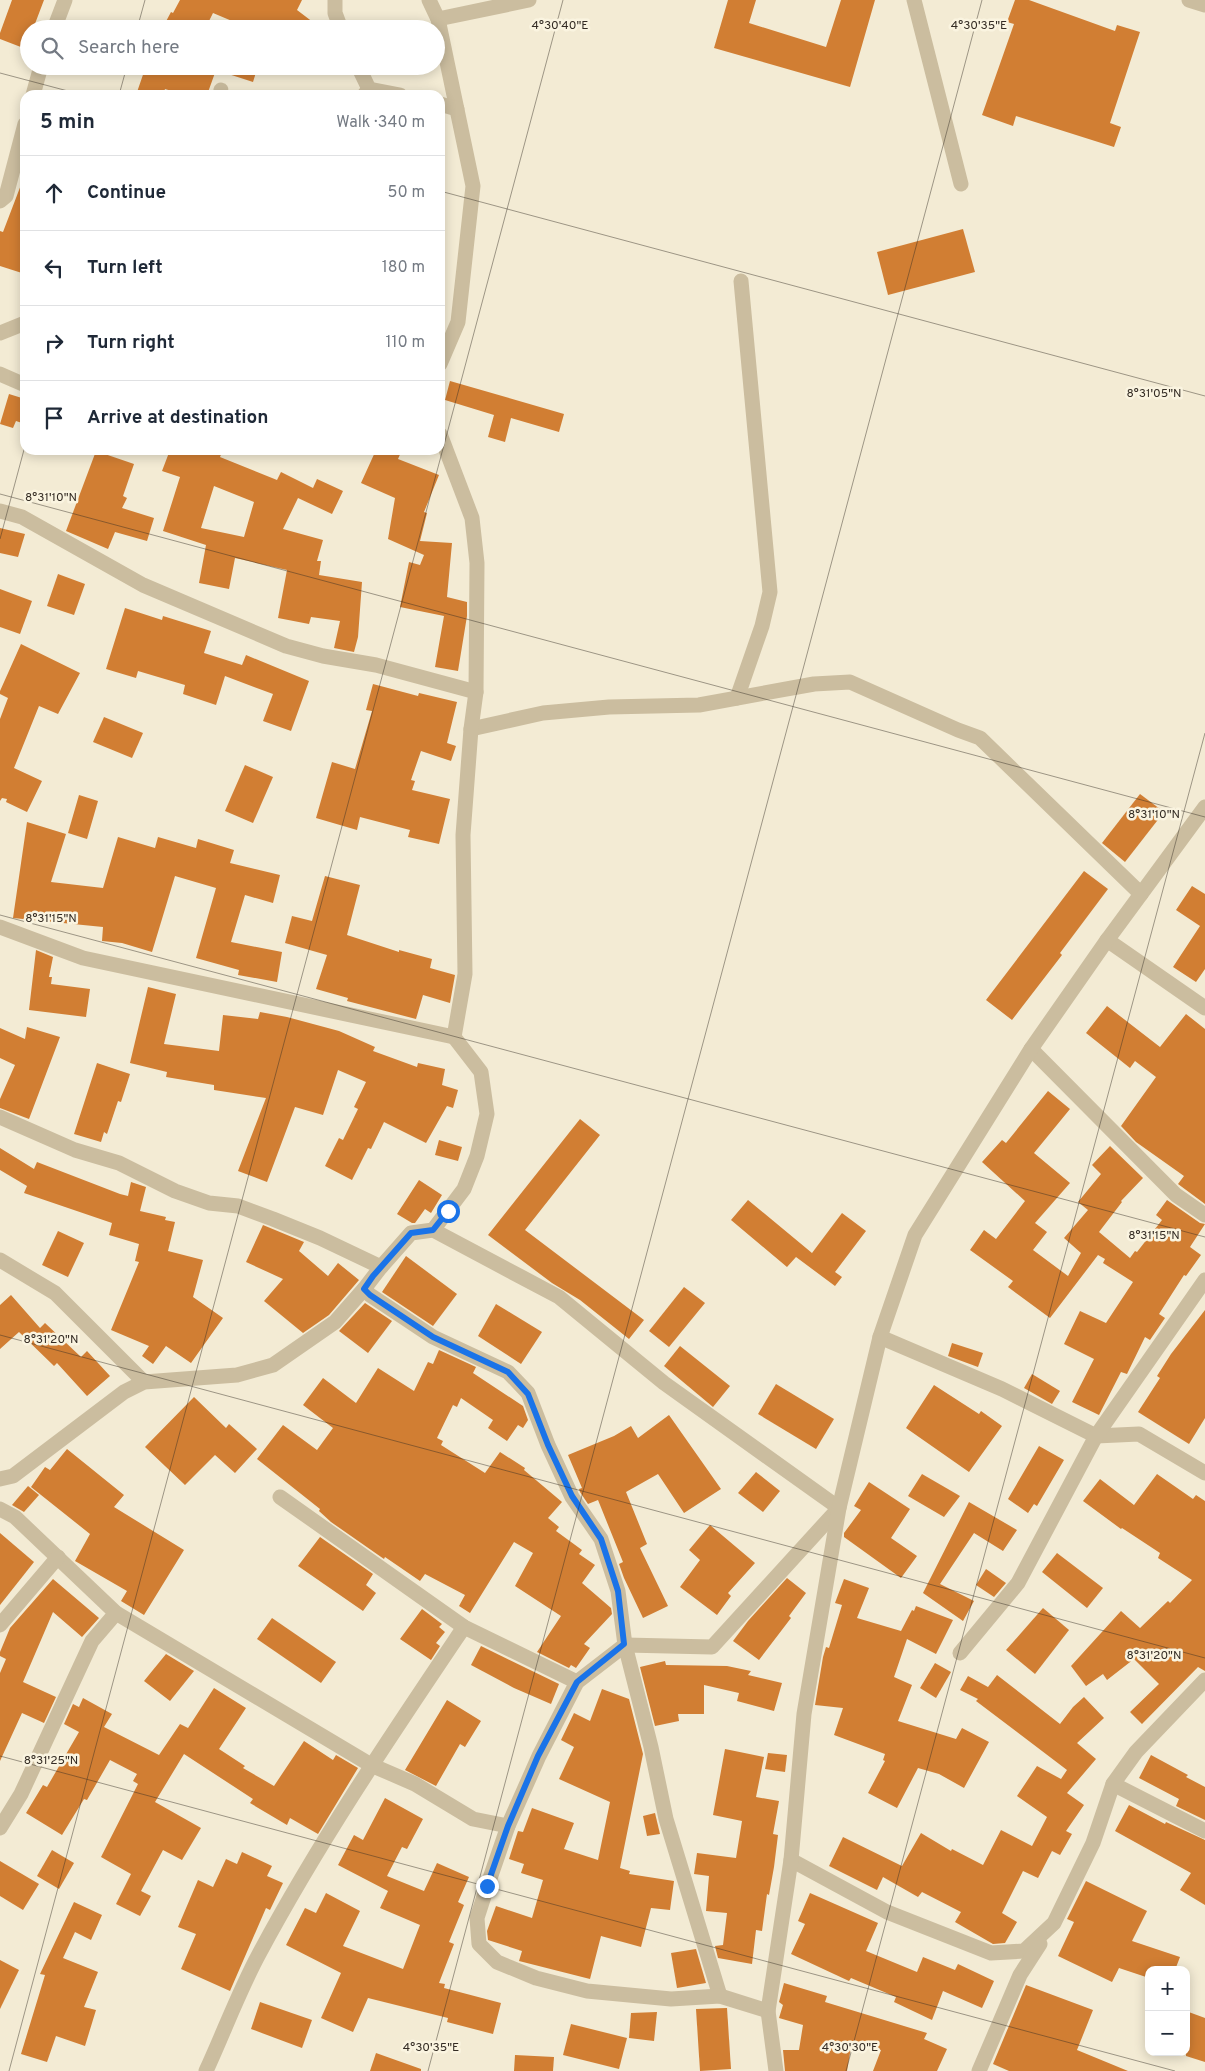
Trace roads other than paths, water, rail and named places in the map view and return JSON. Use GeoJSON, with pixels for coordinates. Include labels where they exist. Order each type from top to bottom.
{"type":"FeatureCollection","features":[{"type":"Feature","properties":{"kind":"street"},"geometry":{"type":"LineString","coordinates":[[57,20],[65,0]]}},
{"type":"Feature","properties":{"kind":"street"},"geometry":{"type":"LineString","coordinates":[[335,0],[335,13],[338,20]]}},
{"type":"Feature","properties":{"kind":"street"},"geometry":{"type":"LineString","coordinates":[[430,0],[438,20],[530,0]]}},
{"type":"Feature","properties":{"kind":"street"},"geometry":{"type":"LineString","coordinates":[[914,0],[961,184]]}},
{"type":"Feature","properties":{"kind":"street"},"geometry":{"type":"LineString","coordinates":[[1189,0],[1205,5]]}},
{"type":"Feature","properties":{"kind":"street"},"geometry":{"type":"LineString","coordinates":[[445,53],[473,186],[458,322],[445,352]]}},
{"type":"Feature","properties":{"kind":"street"},"geometry":{"type":"LineString","coordinates":[[34,90],[39,75]]}},
{"type":"Feature","properties":{"kind":"street"},"geometry":{"type":"LineString","coordinates":[[361,75],[366,90]]}},
{"type":"Feature","properties":{"kind":"street"},"geometry":{"type":"LineString","coordinates":[[445,105],[457,109]]}},
{"type":"Feature","properties":{"kind":"street"},"geometry":{"type":"LineString","coordinates":[[0,201],[6,196],[20,143]]}},
{"type":"Feature","properties":{"kind":"street"},"geometry":{"type":"LineString","coordinates":[[737,698],[762,626],[770,592],[741,281]]}},
{"type":"Feature","properties":{"kind":"street"},"geometry":{"type":"LineString","coordinates":[[0,333],[20,326]]}},
{"type":"Feature","properties":{"kind":"street"},"geometry":{"type":"LineString","coordinates":[[0,374],[20,383]]}},
{"type":"Feature","properties":{"kind":"street"},"geometry":{"type":"LineString","coordinates":[[445,447],[472,518],[477,563],[476,692],[471,729],[463,835],[465,974],[454,1038]]}},
{"type":"Feature","properties":{"kind":"street"},"geometry":{"type":"LineString","coordinates":[[0,511],[22,517],[143,585],[286,646],[323,656],[376,665],[476,692]]}},
{"type":"Feature","properties":{"kind":"street"},"geometry":{"type":"LineString","coordinates":[[471,729],[543,713],[609,707],[699,705],[814,684],[850,682],[980,738],[1141,894]]}},
{"type":"Feature","properties":{"kind":"street"},"geometry":{"type":"LineString","coordinates":[[776,2071],[768,2010],[791,1860],[804,1714],[839,1508],[880,1337],[915,1235],[1031,1049],[1141,894],[1203,814]]}},
{"type":"Feature","properties":{"kind":"street"},"geometry":{"type":"LineString","coordinates":[[0,927],[83,958],[454,1038],[481,1072],[488,1114],[477,1156],[464,1189],[433,1230]]}},
{"type":"Feature","properties":{"kind":"street"},"geometry":{"type":"LineString","coordinates":[[1108,940],[1205,1008]]}},
{"type":"Feature","properties":{"kind":"street"},"geometry":{"type":"LineString","coordinates":[[1031,1049],[1176,1195],[1205,1215]]}},
{"type":"Feature","properties":{"kind":"street"},"geometry":{"type":"LineString","coordinates":[[0,1117],[75,1150],[119,1163],[174,1191],[209,1203],[238,1206],[320,1238],[381,1267]]}},
{"type":"Feature","properties":{"kind":"street"},"geometry":{"type":"LineString","coordinates":[[0,1479],[13,1476],[124,1392],[144,1382],[237,1375],[274,1365],[335,1322],[411,1233],[433,1230],[558,1298],[664,1383],[839,1508]]}},
{"type":"Feature","properties":{"kind":"street"},"geometry":{"type":"LineString","coordinates":[[0,1260],[55,1293],[144,1382]]}},
{"type":"Feature","properties":{"kind":"street"},"geometry":{"type":"LineString","coordinates":[[960,1653],[1018,1583],[1096,1436],[1205,1280]]}},
{"type":"Feature","properties":{"kind":"street"},"geometry":{"type":"LineString","coordinates":[[364,1289],[433,1337],[508,1372],[528,1394],[548,1445],[572,1496],[601,1539],[618,1591],[624,1644],[651,1747],[666,1819],[720,1996]]}},
{"type":"Feature","properties":{"kind":"street"},"geometry":{"type":"LineString","coordinates":[[880,1337],[1002,1389],[1096,1436],[1139,1434],[1205,1473]]}},
{"type":"Feature","properties":{"kind":"street"},"geometry":{"type":"LineString","coordinates":[[280,1497],[464,1627],[577,1682]]}},
{"type":"Feature","properties":{"kind":"street"},"geometry":{"type":"LineString","coordinates":[[768,2010],[720,1996],[671,1999],[586,1991],[536,1978],[497,1962],[479,1944],[477,1918],[508,1826],[538,1756],[577,1682],[624,1644],[712,1647],[839,1508]]}},
{"type":"Feature","properties":{"kind":"street"},"geometry":{"type":"LineString","coordinates":[[0,1509],[14,1517],[116,1613],[371,1764],[415,1784],[473,1819],[508,1826]]}},
{"type":"Feature","properties":{"kind":"street"},"geometry":{"type":"LineString","coordinates":[[0,1626],[58,1557]]}},
{"type":"Feature","properties":{"kind":"street"},"geometry":{"type":"LineString","coordinates":[[0,1828],[21,1794],[92,1641],[116,1613]]}},
{"type":"Feature","properties":{"kind":"street"},"geometry":{"type":"LineString","coordinates":[[206,2071],[259,1955],[371,1764],[464,1627]]}},
{"type":"Feature","properties":{"kind":"street"},"geometry":{"type":"LineString","coordinates":[[979,2071],[1020,1975],[1054,1923],[1093,1843],[1113,1784],[1136,1752],[1205,1680]]}},
{"type":"Feature","properties":{"kind":"street"},"geometry":{"type":"LineString","coordinates":[[1113,1784],[1205,1831]]}},
{"type":"Feature","properties":{"kind":"street"},"geometry":{"type":"LineString","coordinates":[[791,1860],[887,1912],[991,1954],[1024,1951],[1054,1923]]}}]}
